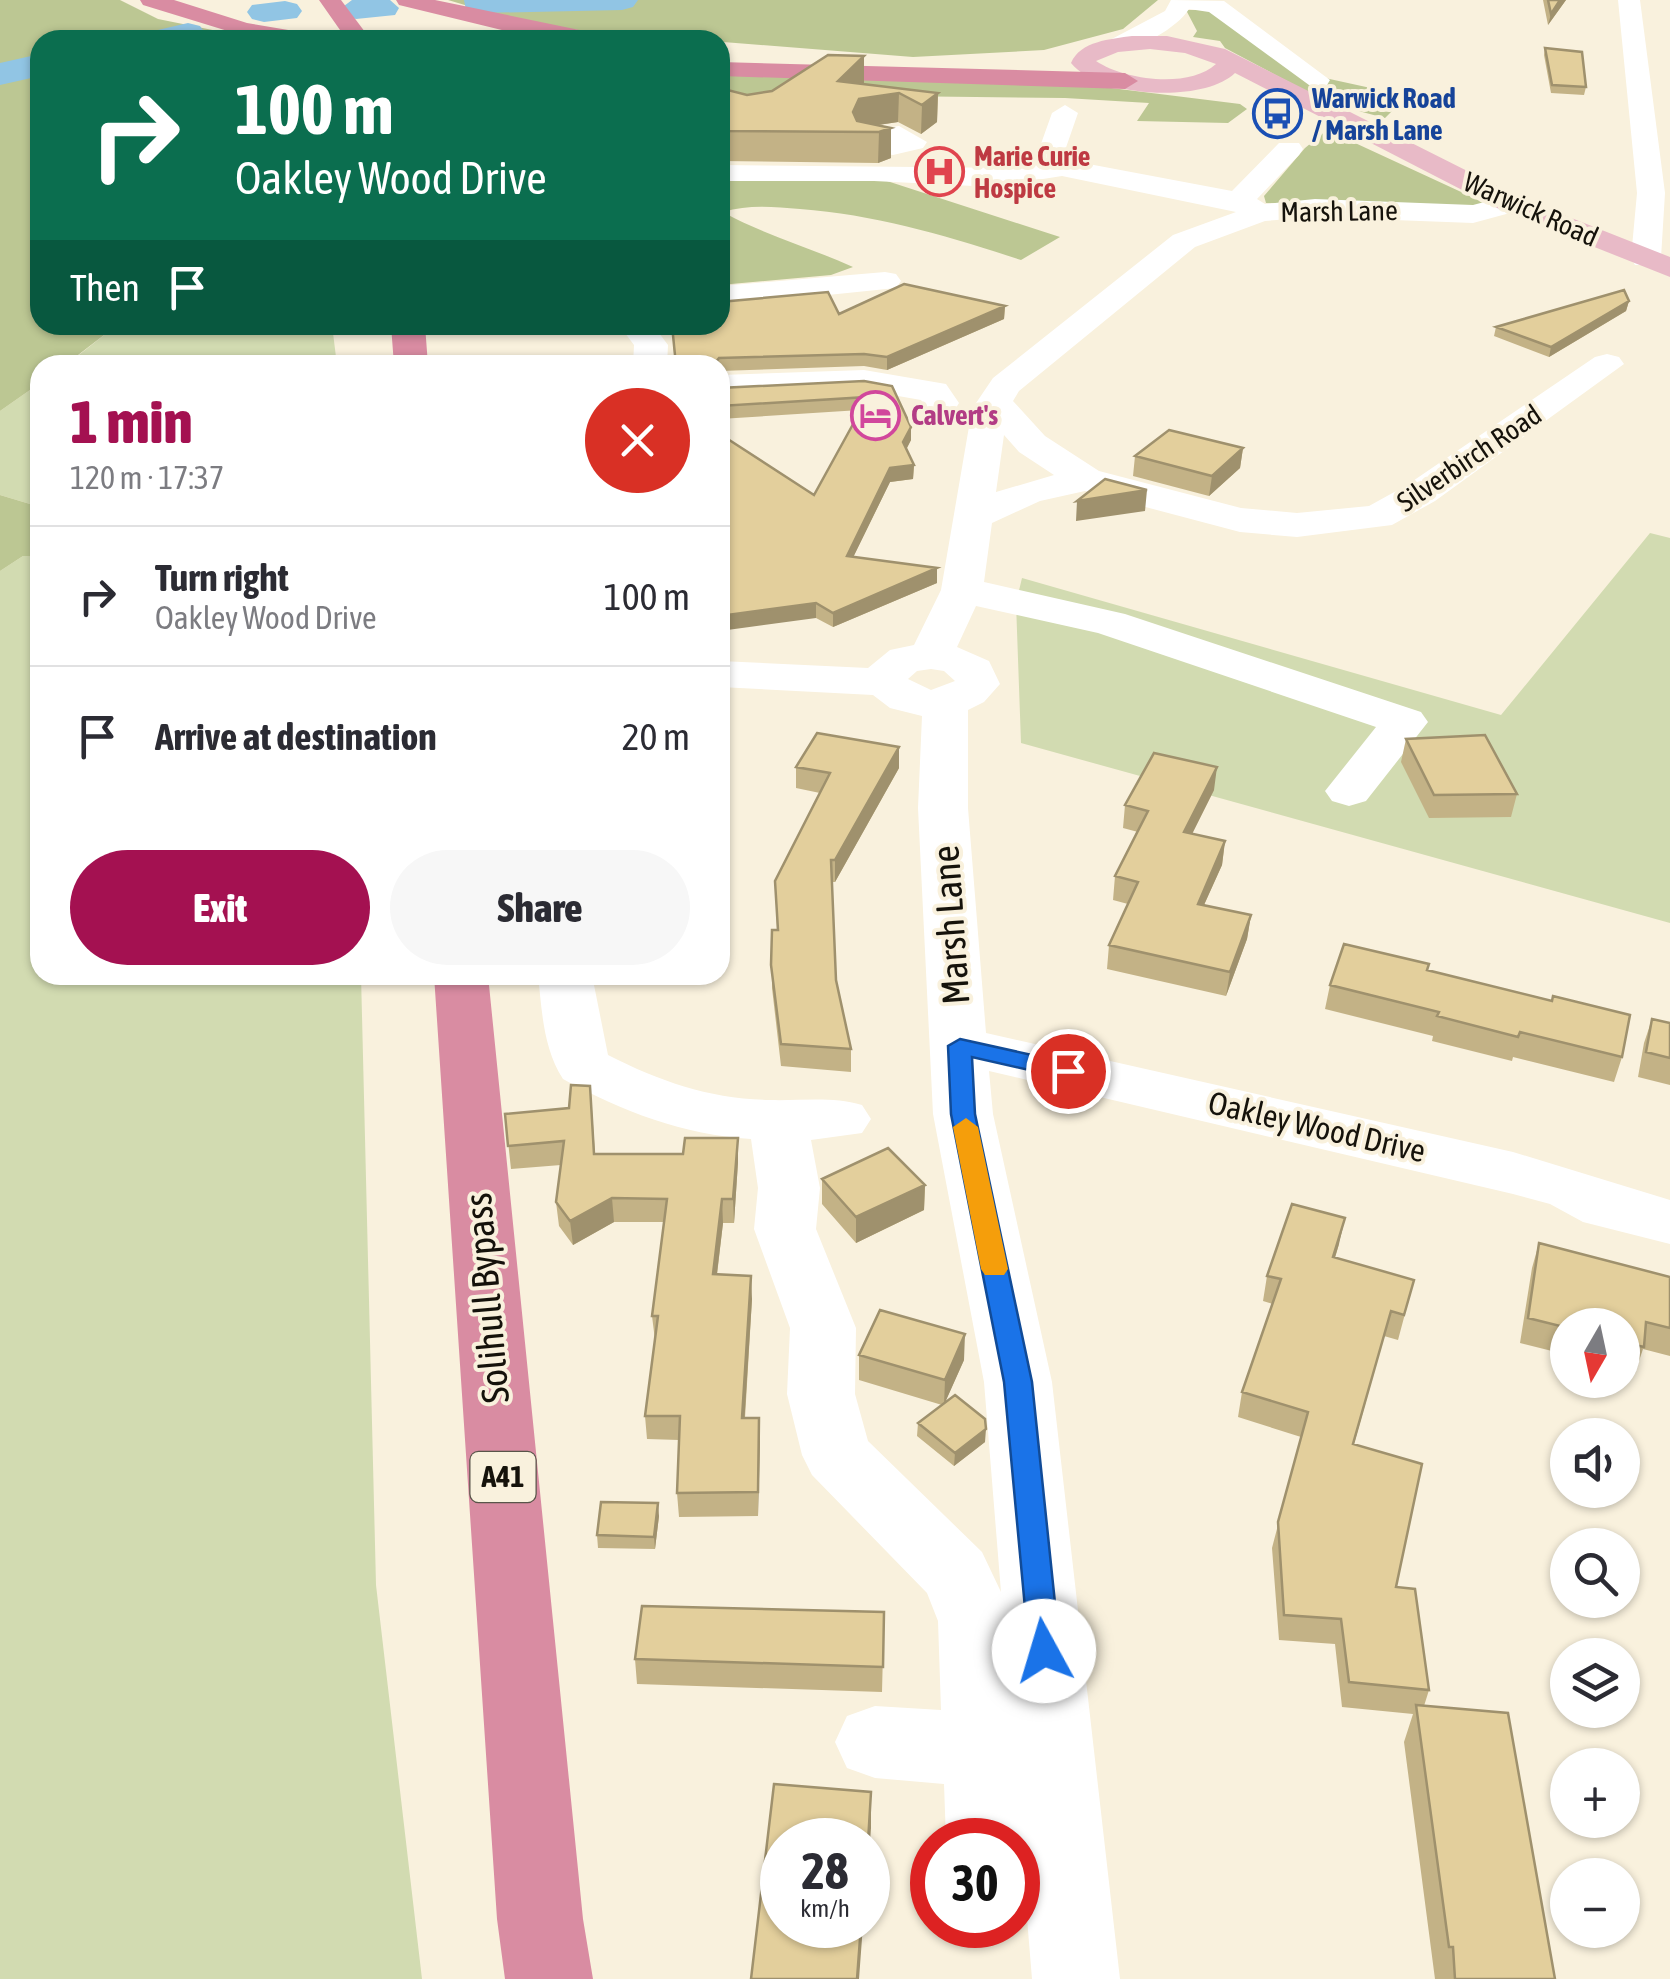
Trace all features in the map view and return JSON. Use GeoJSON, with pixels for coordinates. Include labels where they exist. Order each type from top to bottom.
{"type":"FeatureCollection","features":[{"type":"Feature","properties":{"kind":"highway"},"geometry":{"type":"LineString","coordinates":[[151,0],[244,28],[309,28]]}},
{"type":"Feature","properties":{"kind":"highway"},"geometry":{"type":"LineString","coordinates":[[330,0],[352,30]]}},
{"type":"Feature","properties":{"kind":"highway"},"geometry":{"type":"LineString","coordinates":[[407,0],[535,30]]}},
{"type":"Feature","properties":{"kind":"highway"},"geometry":{"type":"LineString","coordinates":[[730,55],[842,64],[957,66],[1105,48]]}},
{"type":"Feature","properties":{"kind":"highway"},"geometry":{"type":"LineString","coordinates":[[730,69],[1125,81]]}},
{"type":"Feature","properties":{"kind":"highway","name":"Solihull Bypass"},"geometry":{"type":"LineString","coordinates":[[462,985],[540,1919],[549,1979]]}},
{"type":"Feature","properties":{"kind":"main road"},"geometry":{"type":"LineString","coordinates":[[1158,84],[1217,77],[1229,66],[1214,55],[1161,44],[1105,48],[1085,57],[1083,64],[1090,70],[1125,81],[1230,98]]}},
{"type":"Feature","properties":{"kind":"main road","name":"Warwick Road"},"geometry":{"type":"LineString","coordinates":[[1214,55],[1511,204],[1658,263]]}},
{"type":"Feature","properties":{"kind":"main road","name":"Warwick Road"},"geometry":{"type":"LineString","coordinates":[[1264,106],[1394,145]]}},
{"type":"Feature","properties":{"kind":"street"},"geometry":{"type":"LineString","coordinates":[[1629,0],[1658,263]]}},
{"type":"Feature","properties":{"kind":"street"},"geometry":{"type":"LineString","coordinates":[[1105,48],[1179,5],[1216,6],[1318,80]]}},
{"type":"Feature","properties":{"kind":"street","name":"Warwick Road"},"geometry":{"type":"LineString","coordinates":[[1179,5],[1182,32],[1214,55]]}},
{"type":"Feature","properties":{"kind":"street"},"geometry":{"type":"LineString","coordinates":[[1056,166],[1065,112]]}},
{"type":"Feature","properties":{"kind":"street"},"geometry":{"type":"LineString","coordinates":[[910,144],[1056,166],[1250,207],[1289,149]]}},
{"type":"Feature","properties":{"kind":"street"},"geometry":{"type":"LineString","coordinates":[[730,174],[870,172],[989,180],[1029,176],[1056,166]]}},
{"type":"Feature","properties":{"kind":"street","name":"Marsh Lane"},"geometry":{"type":"LineString","coordinates":[[1473,214],[1511,204]]}},
{"type":"Feature","properties":{"kind":"street","name":"Marsh Lane"},"geometry":{"type":"LineString","coordinates":[[1076,1979],[1018,1382],[963,1114],[943,808],[920,680],[962,590],[987,419],[1005,385],[1184,241],[1250,207],[1473,214],[1570,229]]}},
{"type":"Feature","properties":{"kind":"street"},"geometry":{"type":"LineString","coordinates":[[730,296],[850,290],[885,281]]}},
{"type":"Feature","properties":{"kind":"street","name":"Silverbirch Road"},"geometry":{"type":"LineString","coordinates":[[995,402],[1032,444],[1086,479],[1240,520],[1297,525],[1378,516],[1421,493],[1607,364]]}},
{"type":"Feature","properties":{"kind":"street"},"geometry":{"type":"LineString","coordinates":[[730,386],[864,380],[944,392]]}},
{"type":"Feature","properties":{"kind":"street","name":"Silverbirch Road"},"geometry":{"type":"LineString","coordinates":[[972,518],[1028,492],[1086,479]]}},
{"type":"Feature","properties":{"kind":"street"},"geometry":{"type":"LineString","coordinates":[[962,590],[1110,622],[1405,722],[1349,791]]}},
{"type":"Feature","properties":{"kind":"street"},"geometry":{"type":"LineString","coordinates":[[730,674],[920,680]]}},
{"type":"Feature","properties":{"kind":"street"},"geometry":{"type":"LineString","coordinates":[[566,985],[573,1033],[583,1066],[624,1090],[672,1109],[810,1121],[788,1188],[785,1230],[823,1328],[821,1394],[838,1455],[956,1574],[976,1621],[987,1818]]}},
{"type":"Feature","properties":{"kind":"street","name":"Oakley Wood Drive"},"geometry":{"type":"LineString","coordinates":[[960,1046],[1513,1173],[1570,1188],[1604,1206],[1670,1222]]}},
{"type":"Feature","properties":{"kind":"street"},"geometry":{"type":"LineString","coordinates":[[875,1742],[985,1750]]}},
{"type":"Feature","properties":{"kind":"green space"},"geometry":{"type":"Polygon","coordinates":[[[0,0],[120,0],[158,19],[212,30],[30,30],[30,335],[104,335],[78,355],[30,355],[30,390],[0,411],[0,0]]]}},
{"type":"Feature","properties":{"kind":"green space"},"geometry":{"type":"Polygon","coordinates":[[[448,0],[1158,0],[1123,29],[1044,50],[913,57],[730,42],[730,30],[578,30],[522,22],[448,0]]]}},
{"type":"Feature","properties":{"kind":"green space"},"geometry":{"type":"Polygon","coordinates":[[[1186,10],[1219,10],[1325,78],[1389,92],[1400,103],[1385,118],[1328,103],[1225,48],[1220,41],[1193,37],[1197,31],[1186,10]]]}},
{"type":"Feature","properties":{"kind":"green space"},"geometry":{"type":"Polygon","coordinates":[[[730,75],[1079,84],[1240,104],[1247,109],[1228,123],[1137,121],[1149,103],[1065,98],[730,94],[730,75]]]}},
{"type":"Feature","properties":{"kind":"green space"},"geometry":{"type":"Polygon","coordinates":[[[1327,130],[1483,203],[1473,209],[1266,203],[1264,196],[1305,148],[1327,130]]]}},
{"type":"Feature","properties":{"kind":"green space"},"geometry":{"type":"Polygon","coordinates":[[[730,181],[887,181],[1060,237],[1021,260],[885,221],[780,207],[730,211],[730,181]]]}},
{"type":"Feature","properties":{"kind":"green space"},"geometry":{"type":"Polygon","coordinates":[[[730,215],[853,267],[831,275],[730,284],[730,215]]]}},
{"type":"Feature","properties":{"kind":"green space"},"geometry":{"type":"Polygon","coordinates":[[[104,335],[333,335],[336,355],[79,355],[104,335]]]}},
{"type":"Feature","properties":{"kind":"green space"},"geometry":{"type":"Polygon","coordinates":[[[30,390],[30,504],[0,495],[0,411],[30,390]]]}},
{"type":"Feature","properties":{"kind":"green space"},"geometry":{"type":"Polygon","coordinates":[[[0,495],[30,504],[30,556],[23,556],[0,571],[0,495]]]}},
{"type":"Feature","properties":{"kind":"green space"},"geometry":{"type":"Polygon","coordinates":[[[1650,533],[1670,538],[1670,923],[1021,743],[1016,603],[1022,578],[1501,715],[1650,533]]]}},
{"type":"Feature","properties":{"kind":"green space"},"geometry":{"type":"Polygon","coordinates":[[[23,556],[30,556],[30,985],[361,985],[376,1585],[422,1979],[0,1979],[0,571],[23,556]]]}},
{"type":"Feature","properties":{"kind":"building"},"geometry":{"type":"Polygon","coordinates":[[[1548,0],[1560,0],[1551,14],[1548,0]]]}},
{"type":"Feature","properties":{"kind":"building"},"geometry":{"type":"Polygon","coordinates":[[[1545,48],[1582,52],[1586,87],[1552,85],[1545,48]]]}},
{"type":"Feature","properties":{"kind":"building"},"geometry":{"type":"Polygon","coordinates":[[[828,55],[864,56],[838,81],[938,93],[922,105],[899,93],[859,99],[853,112],[857,121],[891,128],[879,132],[730,131],[730,91],[747,95],[772,91],[828,55]]]}},
{"type":"Feature","properties":{"kind":"building"},"geometry":{"type":"Polygon","coordinates":[[[904,284],[1005,306],[887,357],[675,355],[673,335],[730,335],[730,301],[828,292],[839,314],[904,284]]]}},
{"type":"Feature","properties":{"kind":"building"},"geometry":{"type":"Polygon","coordinates":[[[1624,290],[1629,301],[1551,347],[1496,327],[1624,290]]]}},
{"type":"Feature","properties":{"kind":"building"},"geometry":{"type":"Polygon","coordinates":[[[864,381],[892,386],[911,427],[903,442],[914,465],[890,468],[847,556],[937,568],[833,613],[816,603],[730,615],[730,440],[814,495],[868,397],[730,405],[730,388],[864,381]]]}},
{"type":"Feature","properties":{"kind":"building"},"geometry":{"type":"Polygon","coordinates":[[[1169,430],[1243,448],[1212,476],[1135,456],[1169,430]]]}},
{"type":"Feature","properties":{"kind":"building"},"geometry":{"type":"Polygon","coordinates":[[[1105,479],[1147,490],[1077,501],[1105,479]]]}},
{"type":"Feature","properties":{"kind":"building"},"geometry":{"type":"Polygon","coordinates":[[[817,733],[899,747],[835,860],[831,860],[836,980],[851,1049],[781,1044],[771,965],[772,930],[778,930],[775,881],[830,773],[796,767],[817,733]]]}},
{"type":"Feature","properties":{"kind":"building"},"geometry":{"type":"Polygon","coordinates":[[[1485,735],[1517,794],[1434,795],[1406,739],[1485,735]]]}},
{"type":"Feature","properties":{"kind":"building"},"geometry":{"type":"Polygon","coordinates":[[[1154,753],[1217,767],[1184,832],[1225,841],[1198,904],[1251,915],[1230,972],[1109,945],[1138,882],[1115,876],[1148,811],[1125,805],[1154,753]]]}},
{"type":"Feature","properties":{"kind":"building"},"geometry":{"type":"Polygon","coordinates":[[[1344,944],[1429,964],[1427,970],[1552,1001],[1553,996],[1630,1015],[1622,1057],[1520,1032],[1518,1037],[1437,1016],[1439,1012],[1330,985],[1344,944]]]}},
{"type":"Feature","properties":{"kind":"building"},"geometry":{"type":"Polygon","coordinates":[[[1652,1019],[1670,1023],[1670,1058],[1646,1052],[1652,1019]]]}},
{"type":"Feature","properties":{"kind":"building"},"geometry":{"type":"Polygon","coordinates":[[[571,1085],[590,1086],[594,1154],[683,1154],[685,1138],[738,1138],[733,1199],[722,1199],[713,1274],[751,1276],[742,1418],[759,1418],[758,1492],[677,1493],[680,1416],[645,1416],[658,1316],[652,1316],[667,1199],[612,1198],[570,1221],[556,1202],[564,1141],[508,1146],[505,1114],[569,1108],[571,1085]]]}},
{"type":"Feature","properties":{"kind":"building"},"geometry":{"type":"Polygon","coordinates":[[[888,1148],[925,1185],[856,1217],[822,1179],[888,1148]]]}},
{"type":"Feature","properties":{"kind":"building"},"geometry":{"type":"Polygon","coordinates":[[[1292,1204],[1345,1218],[1333,1257],[1414,1280],[1404,1315],[1391,1311],[1353,1444],[1422,1464],[1396,1587],[1415,1589],[1429,1690],[1349,1682],[1341,1619],[1284,1615],[1278,1522],[1308,1412],[1242,1392],[1281,1279],[1267,1276],[1292,1204]]]}},
{"type":"Feature","properties":{"kind":"building"},"geometry":{"type":"Polygon","coordinates":[[[1539,1243],[1670,1277],[1670,1328],[1646,1322],[1644,1347],[1640,1346],[1640,1308],[1550,1308],[1550,1324],[1528,1318],[1539,1243]]]}},
{"type":"Feature","properties":{"kind":"building"},"geometry":{"type":"Polygon","coordinates":[[[880,1310],[965,1334],[945,1380],[859,1355],[880,1310]]]}},
{"type":"Feature","properties":{"kind":"building"},"geometry":{"type":"Polygon","coordinates":[[[955,1395],[985,1419],[986,1429],[955,1453],[918,1423],[955,1395]]]}},
{"type":"Feature","properties":{"kind":"building"},"geometry":{"type":"Polygon","coordinates":[[[601,1502],[658,1503],[654,1537],[597,1535],[601,1502]]]}},
{"type":"Feature","properties":{"kind":"building"},"geometry":{"type":"Polygon","coordinates":[[[642,1606],[884,1612],[883,1667],[635,1659],[642,1606]]]}},
{"type":"Feature","properties":{"kind":"building"},"geometry":{"type":"Polygon","coordinates":[[[1416,1705],[1508,1713],[1555,1979],[1455,1979],[1416,1705]]]}},
{"type":"Feature","properties":{"kind":"building"},"geometry":{"type":"Polygon","coordinates":[[[774,1784],[871,1792],[869,1818],[770,1818],[774,1784]]]}},
{"type":"Feature","properties":{"kind":"building"},"geometry":{"type":"Polygon","coordinates":[[[760,1903],[760,1948],[859,1948],[857,1979],[751,1979],[760,1903]]]}},
{"type":"Feature","properties":{"kind":"waterway"},"geometry":{"type":"LineString","coordinates":[[478,3],[622,0]]}},
{"type":"Feature","properties":{"kind":"waterway"},"geometry":{"type":"LineString","coordinates":[[356,9],[383,8]]}},
{"type":"Feature","properties":{"kind":"waterway"},"geometry":{"type":"LineString","coordinates":[[264,12],[285,11]]}},
{"type":"Feature","properties":{"kind":"waterway"},"geometry":{"type":"LineString","coordinates":[[0,74],[30,67]]}},
{"type":"Feature","properties":{"kind":"slow traffic"},"geometry":{"type":"LineString","coordinates":[[966,1127],[995,1269]]}},
{"type":"Feature","properties":{"kind":"place","name":"Warwick Road / Marsh Lane"},"geometry":{"type":"Point","coordinates":[1277,114]}},
{"type":"Feature","properties":{"kind":"place","name":"Marie Curie Hospice"},"geometry":{"type":"Point","coordinates":[939,172]}},
{"type":"Feature","properties":{"kind":"place","name":"Calvert's"},"geometry":{"type":"Point","coordinates":[876,415]}},
{"type":"Feature","properties":{"kind":"route"},"geometry":{"type":"LineString","coordinates":[[1044,1651],[1018,1382],[963,1114],[960,1046],[1068,1071]]}}]}
